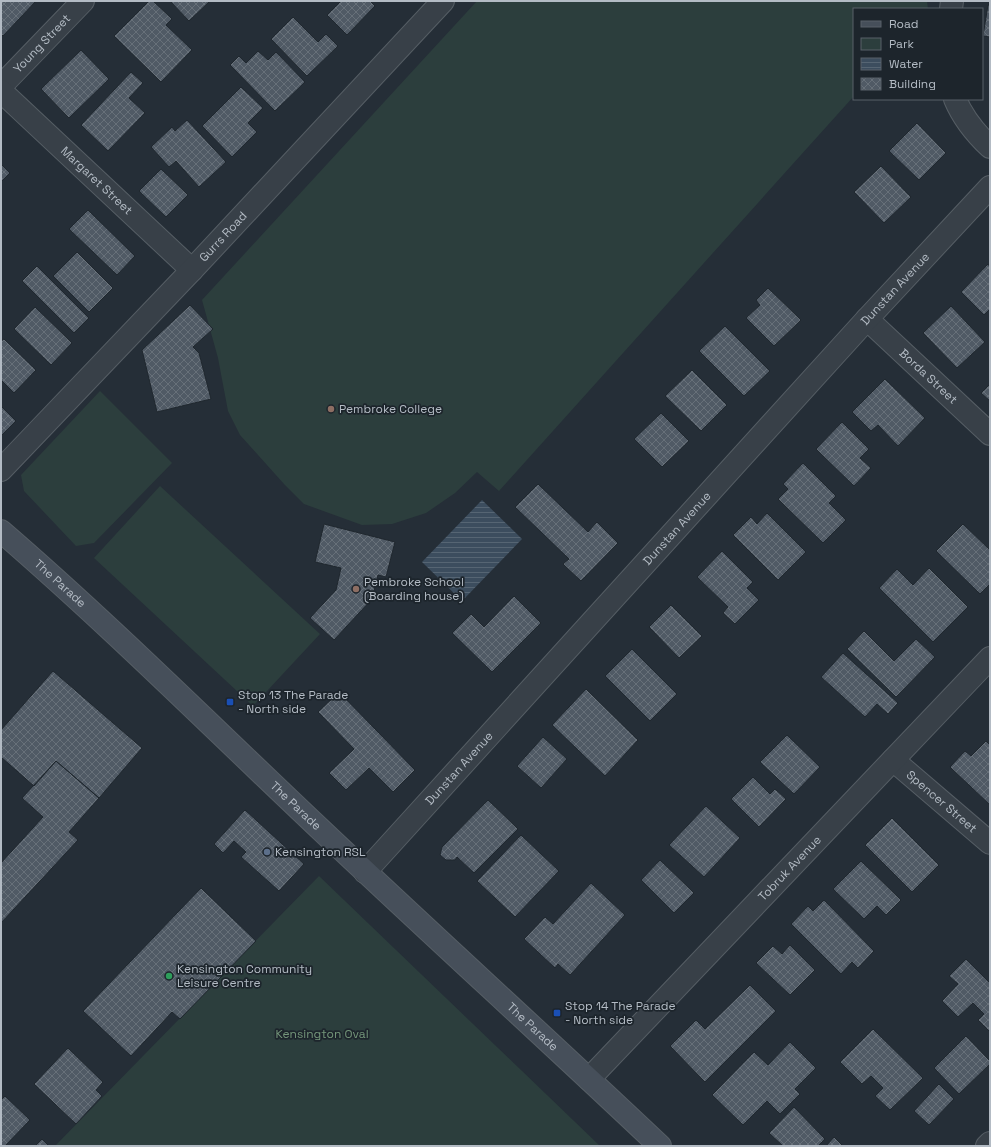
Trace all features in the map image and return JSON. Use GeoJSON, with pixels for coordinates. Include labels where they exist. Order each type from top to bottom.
{"type":"FeatureCollection","features":[{"type":"Feature","properties":{"kind":"main road","name":"The Parade"},"geometry":{"type":"LineString","coordinates":[[1,531],[116,634],[365,872],[660,1146]]}},
{"type":"Feature","properties":{"kind":"street","name":"Young Street"},"geometry":{"type":"LineString","coordinates":[[1,86],[83,1]]}},
{"type":"Feature","properties":{"kind":"street","name":"Gurrs Road"},"geometry":{"type":"LineString","coordinates":[[1,470],[192,270],[443,1]]}},
{"type":"Feature","properties":{"kind":"street","name":"Margaret Street"},"geometry":{"type":"LineString","coordinates":[[1,91],[192,270]]}},
{"type":"Feature","properties":{"kind":"street"},"geometry":{"type":"LineString","coordinates":[[955,100],[958,108],[973,130],[990,147]]}},
{"type":"Feature","properties":{"kind":"street","name":"Dunstan Avenue"},"geometry":{"type":"LineString","coordinates":[[365,872],[867,320],[990,187]]}},
{"type":"Feature","properties":{"kind":"street","name":"Borda Street"},"geometry":{"type":"LineString","coordinates":[[867,320],[990,434]]}},
{"type":"Feature","properties":{"kind":"street","name":"Tobruk Avenue"},"geometry":{"type":"LineString","coordinates":[[589,1079],[990,658]]}},
{"type":"Feature","properties":{"kind":"street","name":"Spencer Street"},"geometry":{"type":"LineString","coordinates":[[893,760],[990,843]]}},
{"type":"Feature","properties":{"kind":"street"},"geometry":{"type":"LineString","coordinates":[[987,1146],[990,1143]]}},
{"type":"Feature","properties":{"kind":"green space","name":"Pembroke College"},"geometry":{"type":"Polygon","coordinates":[[[477,1],[927,1],[928,8],[853,8],[853,97],[499,491],[477,472],[455,493],[426,513],[392,524],[362,525],[304,504],[240,435],[228,411],[218,358],[202,300],[477,1]]]}},
{"type":"Feature","properties":{"kind":"green space"},"geometry":{"type":"Polygon","coordinates":[[[100,391],[172,463],[94,543],[76,546],[24,491],[21,475],[100,391]]]}},
{"type":"Feature","properties":{"kind":"green space"},"geometry":{"type":"Polygon","coordinates":[[[160,486],[320,634],[253,706],[94,558],[160,486]]]}},
{"type":"Feature","properties":{"kind":"green space","name":"Kensington Oval"},"geometry":{"type":"Polygon","coordinates":[[[319,876],[600,1146],[55,1146],[319,876]]]}},
{"type":"Feature","properties":{"kind":"water"},"geometry":{"type":"Polygon","coordinates":[[[482,500],[522,539],[462,601],[422,562],[482,500]]]}},
{"type":"Feature","properties":{"kind":"building"},"geometry":{"type":"Polygon","coordinates":[[[1,1],[36,1],[3,36],[1,34],[1,1]]]}},
{"type":"Feature","properties":{"kind":"building"},"geometry":{"type":"Polygon","coordinates":[[[149,1],[153,1],[172,19],[166,25],[192,50],[161,82],[114,36],[149,1]]]}},
{"type":"Feature","properties":{"kind":"building"},"geometry":{"type":"Polygon","coordinates":[[[170,1],[210,1],[189,21],[170,1]]]}},
{"type":"Feature","properties":{"kind":"building"},"geometry":{"type":"Polygon","coordinates":[[[341,1],[370,1],[375,6],[347,35],[327,15],[341,1]]]}},
{"type":"Feature","properties":{"kind":"building"},"geometry":{"type":"Polygon","coordinates":[[[988,5],[990,5],[990,37],[983,36],[988,5]]]}},
{"type":"Feature","properties":{"kind":"building"},"geometry":{"type":"Polygon","coordinates":[[[293,17],[318,42],[326,34],[338,46],[307,76],[271,39],[293,17]]]}},
{"type":"Feature","properties":{"kind":"building"},"geometry":{"type":"Polygon","coordinates":[[[81,50],[109,79],[69,118],[41,89],[81,50]]]}},
{"type":"Feature","properties":{"kind":"building"},"geometry":{"type":"Polygon","coordinates":[[[258,51],[268,60],[276,52],[305,82],[275,111],[230,65],[239,56],[246,63],[258,51]]]}},
{"type":"Feature","properties":{"kind":"building"},"geometry":{"type":"Polygon","coordinates":[[[131,72],[143,83],[129,98],[145,113],[108,151],[81,125],[131,72]]]}},
{"type":"Feature","properties":{"kind":"building"},"geometry":{"type":"Polygon","coordinates":[[[241,87],[263,108],[248,123],[257,132],[232,157],[202,126],[241,87]]]}},
{"type":"Feature","properties":{"kind":"building"},"geometry":{"type":"Polygon","coordinates":[[[187,120],[226,162],[199,187],[176,161],[169,167],[151,147],[172,127],[175,131],[187,120]]]}},
{"type":"Feature","properties":{"kind":"building"},"geometry":{"type":"Polygon","coordinates":[[[917,123],[946,153],[919,180],[889,151],[917,123]]]}},
{"type":"Feature","properties":{"kind":"building"},"geometry":{"type":"Polygon","coordinates":[[[1,164],[10,173],[1,182],[1,164]]]}},
{"type":"Feature","properties":{"kind":"building"},"geometry":{"type":"Polygon","coordinates":[[[881,166],[911,197],[884,223],[854,192],[881,166]]]}},
{"type":"Feature","properties":{"kind":"building"},"geometry":{"type":"Polygon","coordinates":[[[161,169],[188,195],[166,217],[139,191],[161,169]]]}},
{"type":"Feature","properties":{"kind":"building"},"geometry":{"type":"Polygon","coordinates":[[[88,210],[135,256],[117,275],[69,229],[88,210]]]}},
{"type":"Feature","properties":{"kind":"building"},"geometry":{"type":"Polygon","coordinates":[[[77,252],[113,288],[89,312],[53,276],[77,252]]]}},
{"type":"Feature","properties":{"kind":"building"},"geometry":{"type":"Polygon","coordinates":[[[988,264],[990,267],[990,309],[984,315],[961,292],[988,264]]]}},
{"type":"Feature","properties":{"kind":"building"},"geometry":{"type":"Polygon","coordinates":[[[37,266],[89,318],[74,333],[22,281],[37,266]]]}},
{"type":"Feature","properties":{"kind":"building"},"geometry":{"type":"Polygon","coordinates":[[[768,288],[801,320],[774,346],[746,318],[760,305],[756,300],[768,288]]]}},
{"type":"Feature","properties":{"kind":"building"},"geometry":{"type":"Polygon","coordinates":[[[190,305],[213,329],[193,347],[199,353],[211,399],[157,412],[142,350],[190,305]]]}},
{"type":"Feature","properties":{"kind":"building"},"geometry":{"type":"Polygon","coordinates":[[[951,306],[985,342],[957,368],[923,333],[951,306]]]}},
{"type":"Feature","properties":{"kind":"building"},"geometry":{"type":"Polygon","coordinates":[[[35,307],[72,343],[51,365],[14,329],[35,307]]]}},
{"type":"Feature","properties":{"kind":"building"},"geometry":{"type":"Polygon","coordinates":[[[725,326],[770,371],[744,396],[699,351],[725,326]]]}},
{"type":"Feature","properties":{"kind":"building"},"geometry":{"type":"Polygon","coordinates":[[[4,339],[36,370],[14,393],[1,380],[1,341],[4,339]]]}},
{"type":"Feature","properties":{"kind":"building"},"geometry":{"type":"Polygon","coordinates":[[[692,370],[727,405],[701,431],[665,396],[692,370]]]}},
{"type":"Feature","properties":{"kind":"building"},"geometry":{"type":"Polygon","coordinates":[[[885,379],[925,418],[898,446],[878,425],[871,431],[852,412],[885,379]]]}},
{"type":"Feature","properties":{"kind":"building"},"geometry":{"type":"Polygon","coordinates":[[[990,384],[990,401],[981,393],[990,384]]]}},
{"type":"Feature","properties":{"kind":"building"},"geometry":{"type":"Polygon","coordinates":[[[1,406],[16,421],[1,436],[1,406]]]}},
{"type":"Feature","properties":{"kind":"building"},"geometry":{"type":"Polygon","coordinates":[[[661,413],[689,441],[662,467],[634,439],[661,413]]]}},
{"type":"Feature","properties":{"kind":"building"},"geometry":{"type":"Polygon","coordinates":[[[842,422],[869,449],[860,458],[871,468],[854,486],[816,449],[842,422]]]}},
{"type":"Feature","properties":{"kind":"building"},"geometry":{"type":"Polygon","coordinates":[[[803,463],[836,496],[829,503],[846,520],[823,543],[778,499],[788,489],[783,484],[803,463]]]}},
{"type":"Feature","properties":{"kind":"building"},"geometry":{"type":"Polygon","coordinates":[[[538,484],[588,532],[597,522],[618,543],[581,581],[563,564],[569,559],[515,507],[538,484]]]}},
{"type":"Feature","properties":{"kind":"building"},"geometry":{"type":"Polygon","coordinates":[[[767,513],[806,552],[778,580],[733,535],[751,517],[757,524],[767,513]]]}},
{"type":"Feature","properties":{"kind":"building"},"geometry":{"type":"Polygon","coordinates":[[[324,524],[395,542],[386,577],[378,575],[372,599],[334,640],[310,618],[336,590],[341,568],[315,562],[324,524]]]}},
{"type":"Feature","properties":{"kind":"building"},"geometry":{"type":"Polygon","coordinates":[[[963,524],[990,550],[990,584],[980,594],[936,551],[963,524]]]}},
{"type":"Feature","properties":{"kind":"building"},"geometry":{"type":"Polygon","coordinates":[[[722,551],[753,582],[747,588],[759,600],[735,624],[723,613],[728,607],[697,577],[722,551]]]}},
{"type":"Feature","properties":{"kind":"building"},"geometry":{"type":"Polygon","coordinates":[[[929,568],[968,607],[933,642],[879,588],[897,569],[913,585],[929,568]]]}},
{"type":"Feature","properties":{"kind":"building"},"geometry":{"type":"Polygon","coordinates":[[[514,596],[541,623],[492,672],[452,633],[471,614],[484,627],[514,596]]]}},
{"type":"Feature","properties":{"kind":"building"},"geometry":{"type":"Polygon","coordinates":[[[671,605],[702,636],[679,658],[649,627],[671,605]]]}},
{"type":"Feature","properties":{"kind":"building"},"geometry":{"type":"Polygon","coordinates":[[[864,631],[894,661],[916,639],[935,657],[896,697],[847,649],[864,631]]]}},
{"type":"Feature","properties":{"kind":"building"},"geometry":{"type":"Polygon","coordinates":[[[632,649],[677,694],[650,721],[605,676],[632,649]]]}},
{"type":"Feature","properties":{"kind":"building"},"geometry":{"type":"Polygon","coordinates":[[[843,653],[898,703],[888,714],[877,704],[865,717],[821,677],[843,653]]]}},
{"type":"Feature","properties":{"kind":"building"},"geometry":{"type":"Polygon","coordinates":[[[53,671],[142,748],[99,798],[56,761],[34,786],[1,757],[1,730],[53,671]]]}},
{"type":"Feature","properties":{"kind":"building"},"geometry":{"type":"Polygon","coordinates":[[[586,689],[638,740],[605,776],[552,725],[586,689]]]}},
{"type":"Feature","properties":{"kind":"building"},"geometry":{"type":"Polygon","coordinates":[[[339,692],[415,770],[393,792],[369,768],[346,790],[329,773],[354,749],[318,712],[339,692]]]}},
{"type":"Feature","properties":{"kind":"building"},"geometry":{"type":"Polygon","coordinates":[[[787,735],[820,767],[794,794],[760,762],[787,735]]]}},
{"type":"Feature","properties":{"kind":"building"},"geometry":{"type":"Polygon","coordinates":[[[543,737],[567,759],[541,788],[517,766],[543,737]]]}},
{"type":"Feature","properties":{"kind":"building"},"geometry":{"type":"Polygon","coordinates":[[[986,741],[990,745],[990,805],[950,767],[965,751],[971,756],[986,741]]]}},
{"type":"Feature","properties":{"kind":"building"},"geometry":{"type":"Polygon","coordinates":[[[56,761],[99,798],[69,832],[78,840],[1,923],[1,863],[43,817],[22,798],[56,761]]]}},
{"type":"Feature","properties":{"kind":"building"},"geometry":{"type":"Polygon","coordinates":[[[753,777],[770,794],[775,789],[786,799],[759,827],[731,799],[753,777]]]}},
{"type":"Feature","properties":{"kind":"building"},"geometry":{"type":"Polygon","coordinates":[[[488,800],[518,829],[474,873],[457,857],[455,860],[446,860],[440,855],[442,847],[488,800]]]}},
{"type":"Feature","properties":{"kind":"building"},"geometry":{"type":"Polygon","coordinates":[[[706,806],[740,838],[704,877],[669,845],[706,806]]]}},
{"type":"Feature","properties":{"kind":"building"},"geometry":{"type":"Polygon","coordinates":[[[245,810],[304,864],[279,891],[241,857],[246,852],[234,841],[223,853],[214,844],[245,810]]]}},
{"type":"Feature","properties":{"kind":"building"},"geometry":{"type":"Polygon","coordinates":[[[892,818],[939,865],[912,892],[865,845],[892,818]]]}},
{"type":"Feature","properties":{"kind":"building"},"geometry":{"type":"Polygon","coordinates":[[[521,835],[559,871],[515,917],[477,881],[521,835]]]}},
{"type":"Feature","properties":{"kind":"building"},"geometry":{"type":"Polygon","coordinates":[[[660,860],[694,893],[674,913],[641,880],[660,860]]]}},
{"type":"Feature","properties":{"kind":"building"},"geometry":{"type":"Polygon","coordinates":[[[861,861],[901,900],[886,915],[877,906],[864,919],[833,889],[861,861]]]}},
{"type":"Feature","properties":{"kind":"building"},"geometry":{"type":"Polygon","coordinates":[[[591,883],[625,915],[570,975],[558,964],[555,968],[524,939],[545,917],[553,924],[591,883]]]}},
{"type":"Feature","properties":{"kind":"building","name":"Kensington Community Leisure Centre"},"geometry":{"type":"Polygon","coordinates":[[[201,888],[256,941],[180,1019],[172,1012],[131,1056],[83,1011],[201,888]]]}},
{"type":"Feature","properties":{"kind":"building"},"geometry":{"type":"Polygon","coordinates":[[[824,900],[874,951],[858,968],[852,962],[841,974],[791,924],[808,906],[813,911],[824,900]]]}},
{"type":"Feature","properties":{"kind":"building"},"geometry":{"type":"Polygon","coordinates":[[[790,945],[815,970],[790,995],[756,963],[773,946],[782,954],[790,945]]]}},
{"type":"Feature","properties":{"kind":"building"},"geometry":{"type":"Polygon","coordinates":[[[966,959],[990,983],[990,1032],[978,1020],[984,1014],[973,1003],[958,1017],[942,1001],[958,984],[949,976],[966,959]]]}},
{"type":"Feature","properties":{"kind":"building"},"geometry":{"type":"Polygon","coordinates":[[[750,985],[776,1011],[705,1082],[670,1046],[696,1020],[705,1029],[750,985]]]}},
{"type":"Feature","properties":{"kind":"building"},"geometry":{"type":"Polygon","coordinates":[[[873,1029],[923,1078],[890,1110],[875,1096],[883,1088],[871,1076],[862,1084],[840,1062],[873,1029]]]}},
{"type":"Feature","properties":{"kind":"building"},"geometry":{"type":"Polygon","coordinates":[[[966,1036],[990,1061],[990,1064],[959,1094],[934,1068],[966,1036]]]}},
{"type":"Feature","properties":{"kind":"building"},"geometry":{"type":"Polygon","coordinates":[[[790,1042],[816,1068],[795,1089],[800,1094],[780,1114],[767,1101],[743,1125],[712,1095],[754,1052],[768,1065],[790,1042]]]}},
{"type":"Feature","properties":{"kind":"building"},"geometry":{"type":"Polygon","coordinates":[[[68,1048],[103,1082],[96,1090],[102,1096],[76,1124],[34,1084],[68,1048]]]}},
{"type":"Feature","properties":{"kind":"building"},"geometry":{"type":"Polygon","coordinates":[[[939,1084],[954,1099],[929,1125],[914,1111],[939,1084]]]}},
{"type":"Feature","properties":{"kind":"building"},"geometry":{"type":"Polygon","coordinates":[[[5,1096],[30,1120],[5,1146],[1,1146],[1,1100],[5,1096]]]}},
{"type":"Feature","properties":{"kind":"building"},"geometry":{"type":"Polygon","coordinates":[[[794,1107],[825,1139],[818,1146],[783,1146],[769,1133],[794,1107]]]}},
{"type":"Feature","properties":{"kind":"building"},"geometry":{"type":"Polygon","coordinates":[[[834,1137],[843,1146],[826,1146],[834,1137]]]}},
{"type":"Feature","properties":{"kind":"building"},"geometry":{"type":"Polygon","coordinates":[[[42,1139],[49,1146],[35,1146],[42,1139]]]}},
{"type":"Feature","properties":{"kind":"place","name":"Pembroke College"},"geometry":{"type":"Point","coordinates":[331,409]}},
{"type":"Feature","properties":{"kind":"place","name":"Pembroke School (Boarding house)"},"geometry":{"type":"Point","coordinates":[356,589]}},
{"type":"Feature","properties":{"kind":"place","name":"Stop 13 The Parade - North side"},"geometry":{"type":"Point","coordinates":[230,702]}},
{"type":"Feature","properties":{"kind":"place","name":"Kensington RSL"},"geometry":{"type":"Point","coordinates":[267,852]}},
{"type":"Feature","properties":{"kind":"place","name":"Kensington Community Leisure Centre"},"geometry":{"type":"Point","coordinates":[169,976]}},
{"type":"Feature","properties":{"kind":"place","name":"Stop 14 The Parade - North side"},"geometry":{"type":"Point","coordinates":[557,1013]}}]}
